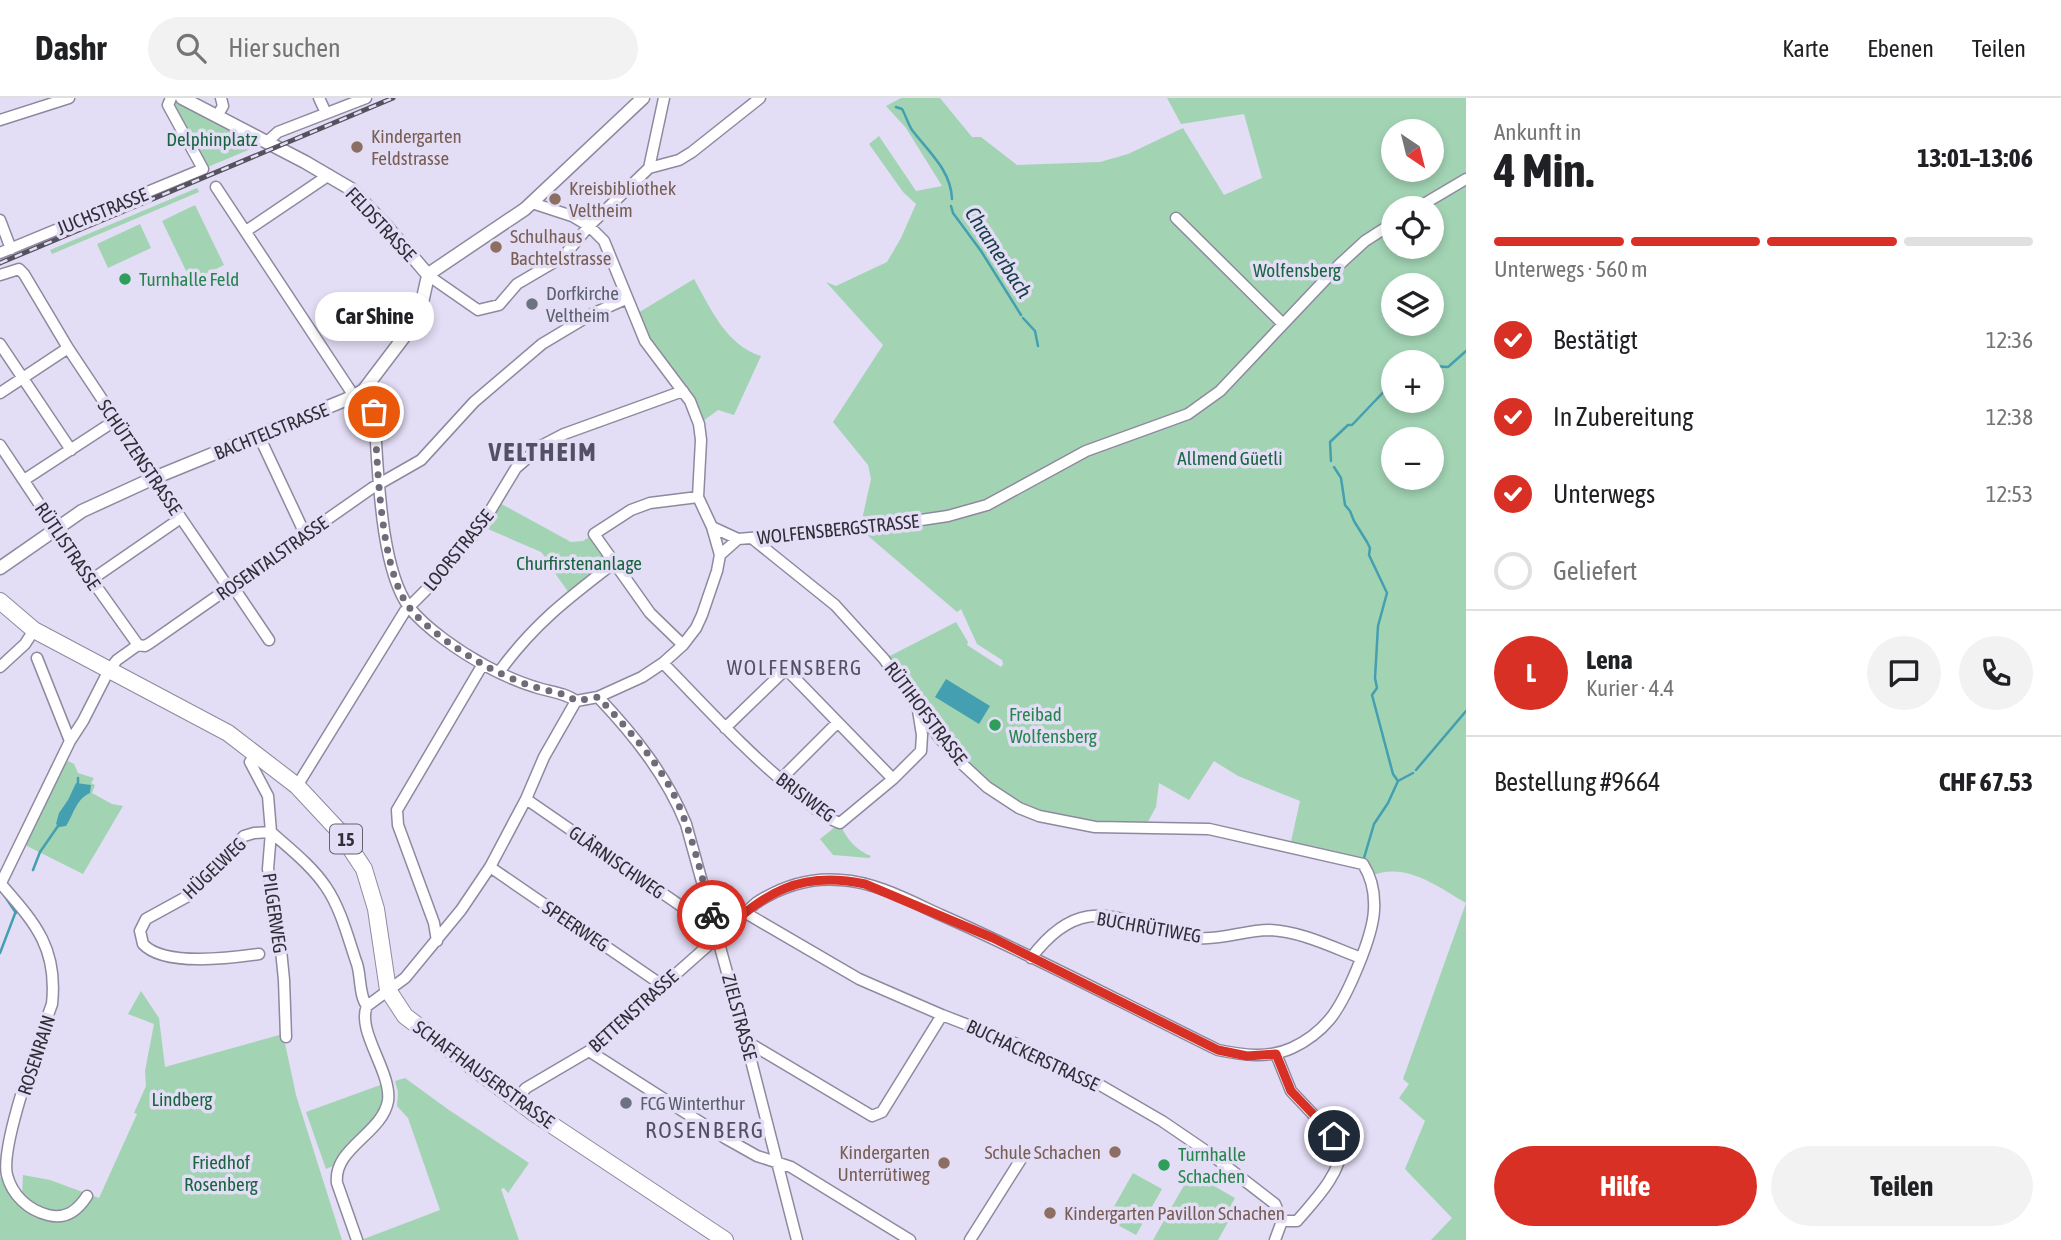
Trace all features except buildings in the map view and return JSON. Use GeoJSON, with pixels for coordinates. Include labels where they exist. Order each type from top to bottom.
{"type":"FeatureCollection","features":[{"type":"Feature","properties":{"kind":"main road","name":"SCHAFFHAUSERSTRASSE"},"geometry":{"type":"LineString","coordinates":[[0,601],[34,630],[205,719],[256,753],[297,786],[339,831],[365,869],[374,895],[388,990],[396,1006],[421,1030],[516,1100],[725,1240]]}},
{"type":"Feature","properties":{"kind":"street"},"geometry":{"type":"LineString","coordinates":[[0,120],[42,102],[69,98]]}},
{"type":"Feature","properties":{"kind":"street","name":"JUCHSTRASSE"},"geometry":{"type":"LineString","coordinates":[[6,251],[203,169],[167,105],[171,98]]}},
{"type":"Feature","properties":{"kind":"street","name":"FELDSTRASSE"},"geometry":{"type":"LineString","coordinates":[[182,98],[328,174],[351,189],[429,276]]}},
{"type":"Feature","properties":{"kind":"street"},"geometry":{"type":"LineString","coordinates":[[217,116],[223,106],[221,98]]}},
{"type":"Feature","properties":{"kind":"street"},"geometry":{"type":"LineString","coordinates":[[319,98],[326,113]]}},
{"type":"Feature","properties":{"kind":"street"},"geometry":{"type":"LineString","coordinates":[[267,142],[278,132],[366,98]]}},
{"type":"Feature","properties":{"kind":"street"},"geometry":{"type":"LineString","coordinates":[[359,393],[413,325],[420,312],[429,276],[451,257],[532,203],[643,98]]}},
{"type":"Feature","properties":{"kind":"street"},"geometry":{"type":"LineString","coordinates":[[649,168],[664,98]]}},
{"type":"Feature","properties":{"kind":"street"},"geometry":{"type":"LineString","coordinates":[[429,276],[478,310],[499,305],[517,284],[563,257],[589,226],[649,168],[679,160],[692,152],[760,98]]}},
{"type":"Feature","properties":{"kind":"street"},"geometry":{"type":"LineString","coordinates":[[246,231],[328,174]]}},
{"type":"Feature","properties":{"kind":"street"},"geometry":{"type":"LineString","coordinates":[[1437,196],[1466,179]]}},
{"type":"Feature","properties":{"kind":"street"},"geometry":{"type":"LineString","coordinates":[[216,187],[359,393],[371,400],[387,541],[394,573],[410,608],[457,648],[499,673],[534,687],[568,695],[576,701],[598,697],[642,677],[683,645],[702,615],[720,555],[712,527],[698,497],[701,440],[699,424],[690,401],[654,356],[626,299],[604,241],[589,226],[562,212],[532,203]]}},
{"type":"Feature","properties":{"kind":"street"},"geometry":{"type":"LineString","coordinates":[[1176,218],[1283,324]]}},
{"type":"Feature","properties":{"kind":"street"},"geometry":{"type":"LineString","coordinates":[[0,220],[6,251]]}},
{"type":"Feature","properties":{"kind":"street","name":"WOLFENSBERGSTRASSE"},"geometry":{"type":"LineString","coordinates":[[720,555],[738,539],[860,529],[948,516],[987,505],[1086,451],[1165,424],[1200,406],[1227,383],[1340,264],[1381,231]]}},
{"type":"Feature","properties":{"kind":"street","name":"SCHÜTZENSTRASSE"},"geometry":{"type":"LineString","coordinates":[[0,275],[19,269],[154,478],[269,640]]}},
{"type":"Feature","properties":{"kind":"street","name":"ROSENTALSTRASSE"},"geometry":{"type":"LineString","coordinates":[[0,885],[70,741],[117,660],[138,645],[145,646],[150,643],[380,483],[421,460],[474,402],[542,344],[582,319],[626,299]]}},
{"type":"Feature","properties":{"kind":"street"},"geometry":{"type":"LineString","coordinates":[[0,344],[71,450]]}},
{"type":"Feature","properties":{"kind":"street"},"geometry":{"type":"LineString","coordinates":[[0,393],[68,348]]}},
{"type":"Feature","properties":{"kind":"street","name":"LOORSTRASSE"},"geometry":{"type":"LineString","coordinates":[[297,786],[405,611],[445,571],[481,526],[516,468],[541,446],[564,434],[683,391]]}},
{"type":"Feature","properties":{"kind":"street","name":"BACHTELSTRASSE"},"geometry":{"type":"LineString","coordinates":[[0,568],[82,511],[154,478],[359,393]]}},
{"type":"Feature","properties":{"kind":"street"},"geometry":{"type":"LineString","coordinates":[[24,480],[116,420]]}},
{"type":"Feature","properties":{"kind":"street"},"geometry":{"type":"LineString","coordinates":[[259,436],[305,534]]}},
{"type":"Feature","properties":{"kind":"street","name":"RÜTLISTRASSE"},"geometry":{"type":"LineString","coordinates":[[0,445],[55,529],[138,645]]}},
{"type":"Feature","properties":{"kind":"street"},"geometry":{"type":"LineString","coordinates":[[683,645],[650,613],[594,534],[631,510],[650,503],[698,497]]}},
{"type":"Feature","properties":{"kind":"street"},"geometry":{"type":"LineString","coordinates":[[91,580],[181,518]]}},
{"type":"Feature","properties":{"kind":"street"},"geometry":{"type":"LineString","coordinates":[[712,527],[738,539]]}},
{"type":"Feature","properties":{"kind":"street","name":"RÜTIHOFSTRASSE"},"geometry":{"type":"LineString","coordinates":[[753,539],[835,605],[884,659],[960,761],[987,787],[1019,808],[1039,816],[1095,827],[1209,829],[1350,860],[1363,864],[1371,876]]}},
{"type":"Feature","properties":{"kind":"street"},"geometry":{"type":"LineString","coordinates":[[499,673],[521,643],[555,607],[614,563]]}},
{"type":"Feature","properties":{"kind":"street"},"geometry":{"type":"LineString","coordinates":[[0,667],[25,644],[34,630]]}},
{"type":"Feature","properties":{"kind":"street"},"geometry":{"type":"LineString","coordinates":[[37,658],[70,741]]}},
{"type":"Feature","properties":{"kind":"street","name":"BRISIWEG"},"geometry":{"type":"LineString","coordinates":[[663,663],[780,780],[828,819],[840,823],[893,779],[921,751],[918,707]]}},
{"type":"Feature","properties":{"kind":"street"},"geometry":{"type":"LineString","coordinates":[[437,941],[434,923],[398,825],[397,810],[483,664]]}},
{"type":"Feature","properties":{"kind":"street"},"geometry":{"type":"LineString","coordinates":[[726,728],[783,669],[893,779]]}},
{"type":"Feature","properties":{"kind":"street","name":"ZIELSTRASSE"},"geometry":{"type":"LineString","coordinates":[[598,697],[659,770],[676,800],[747,1041],[797,1240]]}},
{"type":"Feature","properties":{"kind":"street"},"geometry":{"type":"LineString","coordinates":[[367,1006],[405,978],[437,941],[490,867],[526,799],[544,757],[576,701]]}},
{"type":"Feature","properties":{"kind":"street"},"geometry":{"type":"LineString","coordinates":[[780,780],[837,723]]}},
{"type":"Feature","properties":{"kind":"street","name":"PILGERWEG"},"geometry":{"type":"LineString","coordinates":[[256,753],[250,762],[268,796],[271,832],[268,869],[279,930],[286,1037]]}},
{"type":"Feature","properties":{"kind":"street","name":"GLÄRNISCHWEG"},"geometry":{"type":"LineString","coordinates":[[526,799],[694,915],[711,912]]}},
{"type":"Feature","properties":{"kind":"street","name":"HÜGELWEG"},"geometry":{"type":"LineString","coordinates":[[259,954],[201,959],[158,953],[143,944],[139,931],[146,919],[188,896],[244,836],[271,832],[312,870],[327,888],[341,918],[361,976],[368,1029],[389,1092],[383,1117],[349,1152],[336,1173],[357,1240]]}},
{"type":"Feature","properties":{"kind":"street","name":"SPEERWEG"},"geometry":{"type":"LineString","coordinates":[[490,867],[662,985]]}},
{"type":"Feature","properties":{"kind":"street","name":"BETTENSTRASSE"},"geometry":{"type":"LineString","coordinates":[[516,1100],[526,1088],[589,1051],[744,912],[766,897],[792,885],[821,879],[865,884],[897,896],[1218,1050],[1247,1056],[1276,1054],[1305,1041],[1328,1022],[1343,998],[1361,958],[1374,911],[1371,876]]}},
{"type":"Feature","properties":{"kind":"street","name":"ROSENRAIN"},"geometry":{"type":"LineString","coordinates":[[0,885],[43,937],[52,961],[54,985],[52,1004],[8,1146],[8,1175],[15,1192],[27,1206],[48,1215],[68,1215],[80,1207],[87,1196]]}},
{"type":"Feature","properties":{"kind":"street","name":"BUCHACKERSTRASSE"},"geometry":{"type":"LineString","coordinates":[[744,912],[859,979],[1063,1065],[1162,1121],[1275,1204],[1282,1221]]}},
{"type":"Feature","properties":{"kind":"street","name":"BUCHRÜTIWEG"},"geometry":{"type":"LineString","coordinates":[[1031,958],[1051,935],[1065,924],[1098,914],[1202,938],[1268,930],[1287,932],[1361,958]]}},
{"type":"Feature","properties":{"kind":"street"},"geometry":{"type":"LineString","coordinates":[[747,1041],[872,1116],[882,1112],[942,1016]]}},
{"type":"Feature","properties":{"kind":"street"},"geometry":{"type":"LineString","coordinates":[[589,1051],[725,1138],[757,1156],[791,1167],[910,1240]]}},
{"type":"Feature","properties":{"kind":"street"},"geometry":{"type":"LineString","coordinates":[[1275,1240],[1282,1221],[1297,1221],[1317,1198],[1335,1170],[1342,1145],[1291,1091],[1276,1054]]}},
{"type":"Feature","properties":{"kind":"street"},"geometry":{"type":"LineString","coordinates":[[970,1240],[1023,1156]]}},
{"type":"Feature","properties":{"kind":"green space","name":"Delphinplatz"},"geometry":{"type":"Polygon","coordinates":[[[171,98],[182,98],[267,142],[203,169],[179,129],[171,98]]]}},
{"type":"Feature","properties":{"kind":"green space"},"geometry":{"type":"Polygon","coordinates":[[[901,98],[940,98],[972,137],[981,137],[1017,165],[1100,162],[1128,154],[1183,128],[1224,195],[1262,178],[1244,114],[1181,124],[1167,98],[1466,98],[1466,174],[1443,186],[1445,190],[1466,179],[1466,903],[1432,883],[1408,873],[1384,872],[1371,876],[1363,864],[1290,846],[1300,801],[1238,776],[1214,761],[1189,800],[1159,783],[1156,807],[1144,829],[1019,808],[960,761],[884,659],[956,622],[968,642],[967,645],[1001,667],[1003,664],[1002,660],[977,644],[961,609],[957,612],[860,529],[871,479],[868,465],[833,422],[883,345],[826,282],[836,286],[887,262],[916,204],[903,192],[869,144],[879,136],[916,191],[942,186],[906,128],[886,106],[901,98]]]}},
{"type":"Feature","properties":{"kind":"green space"},"geometry":{"type":"Polygon","coordinates":[[[197,188],[199,192],[52,254],[50,250],[197,188]]]}},
{"type":"Feature","properties":{"kind":"green space"},"geometry":{"type":"Polygon","coordinates":[[[195,205],[224,265],[191,281],[162,221],[195,205]]]}},
{"type":"Feature","properties":{"kind":"green space"},"geometry":{"type":"Polygon","coordinates":[[[140,224],[151,248],[108,268],[97,244],[140,224]]]}},
{"type":"Feature","properties":{"kind":"green space"},"geometry":{"type":"Polygon","coordinates":[[[694,279],[713,314],[729,335],[738,344],[761,356],[734,415],[718,410],[699,424],[633,316],[694,279]]]}},
{"type":"Feature","properties":{"kind":"green space","name":"Churfirstenanlage"},"geometry":{"type":"Polygon","coordinates":[[[496,501],[571,542],[583,541],[594,534],[614,563],[569,593],[547,562],[562,551],[552,558],[546,558],[541,552],[481,526],[496,501]]]}},
{"type":"Feature","properties":{"kind":"green space"},"geometry":{"type":"Polygon","coordinates":[[[68,761],[74,764],[78,773],[94,778],[91,783],[95,785],[92,793],[112,804],[123,806],[83,874],[27,846],[26,839],[63,765],[68,761]]]}},
{"type":"Feature","properties":{"kind":"green space"},"geometry":{"type":"Polygon","coordinates":[[[840,823],[848,839],[871,856],[869,858],[833,855],[820,839],[840,823]]]}},
{"type":"Feature","properties":{"kind":"green space"},"geometry":{"type":"Polygon","coordinates":[[[1466,903],[1466,1240],[1431,1240],[1452,1218],[1405,1169],[1425,1121],[1399,1098],[1409,1084],[1403,1079],[1466,903]]]}},
{"type":"Feature","properties":{"kind":"green space","name":"Lindberg"},"geometry":{"type":"Polygon","coordinates":[[[141,991],[159,1018],[165,1067],[283,1034],[296,1095],[342,1240],[0,1240],[0,1178],[4,1173],[22,1197],[23,1175],[50,1180],[99,1198],[137,1114],[134,1113],[146,1086],[145,1071],[154,1024],[128,1014],[141,991]]]}},
{"type":"Feature","properties":{"kind":"green space"},"geometry":{"type":"Polygon","coordinates":[[[405,1078],[529,1163],[508,1193],[504,1188],[501,1189],[519,1240],[361,1240],[440,1210],[408,1118],[397,1106],[398,1092],[395,1081],[405,1078]]]}},
{"type":"Feature","properties":{"kind":"green space"},"geometry":{"type":"Polygon","coordinates":[[[383,1084],[381,1111],[333,1166],[326,1169],[306,1112],[383,1084]]]}},
{"type":"Feature","properties":{"kind":"green space"},"geometry":{"type":"Polygon","coordinates":[[[1133,1173],[1162,1189],[1136,1235],[1107,1219],[1133,1173]]]}},
{"type":"Feature","properties":{"kind":"green space"},"geometry":{"type":"Polygon","coordinates":[[[1191,1173],[1235,1198],[1231,1205],[1236,1208],[1218,1240],[1153,1240],[1191,1173]]]}},
{"type":"Feature","properties":{"kind":"water"},"geometry":{"type":"Polygon","coordinates":[[[946,679],[990,706],[979,724],[935,697],[946,679]]]}},
{"type":"Feature","properties":{"kind":"water"},"geometry":{"type":"Polygon","coordinates":[[[76,783],[91,785],[90,793],[78,803],[66,826],[59,827],[56,824],[59,813],[76,783]]]}},
{"type":"Feature","properties":{"kind":"waterway","name":"Chramerbach"},"geometry":{"type":"LineString","coordinates":[[896,107],[902,109],[912,130],[943,170],[948,179],[952,199]]}},
{"type":"Feature","properties":{"kind":"waterway","name":"Chramerbach"},"geometry":{"type":"LineString","coordinates":[[951,206],[1021,315]]}},
{"type":"Feature","properties":{"kind":"waterway","name":"Chramerbach"},"geometry":{"type":"LineString","coordinates":[[1023,318],[1035,331],[1038,346]]}},
{"type":"Feature","properties":{"kind":"waterway"},"geometry":{"type":"LineString","coordinates":[[1444,367],[1448,367],[1466,351]]}},
{"type":"Feature","properties":{"kind":"waterway"},"geometry":{"type":"LineString","coordinates":[[1331,461],[1330,442],[1348,425],[1352,425],[1381,395]]}},
{"type":"Feature","properties":{"kind":"waterway"},"geometry":{"type":"LineString","coordinates":[[1334,467],[1341,478],[1345,505],[1370,548],[1369,555],[1387,593],[1378,626],[1375,678],[1377,688],[1372,695],[1393,774],[1398,781],[1374,824],[1364,858]]}},
{"type":"Feature","properties":{"kind":"waterway"},"geometry":{"type":"LineString","coordinates":[[1416,770],[1466,711]]}},
{"type":"Feature","properties":{"kind":"waterway"},"geometry":{"type":"LineString","coordinates":[[1398,781],[1413,773]]}},
{"type":"Feature","properties":{"kind":"waterway"},"geometry":{"type":"LineString","coordinates":[[78,778],[78,783]]}},
{"type":"Feature","properties":{"kind":"waterway"},"geometry":{"type":"LineString","coordinates":[[33,870],[40,852],[58,826]]}},
{"type":"Feature","properties":{"kind":"waterway"},"geometry":{"type":"LineString","coordinates":[[4,895],[16,913]]}},
{"type":"Feature","properties":{"kind":"waterway"},"geometry":{"type":"LineString","coordinates":[[0,953],[16,911]]}},
{"type":"Feature","properties":{"kind":"railway"},"geometry":{"type":"LineString","coordinates":[[0,263],[393,98]]}},
{"type":"Feature","properties":{"kind":"way so far"},"geometry":{"type":"LineString","coordinates":[[374,412],[387,541],[394,573],[410,608],[457,648],[499,673],[534,687],[568,695],[576,701],[598,697],[659,770],[676,800],[712,915]]}},
{"type":"Feature","properties":{"kind":"place","name":"Kindergarten Feldstrasse"},"geometry":{"type":"Point","coordinates":[357,147]}},
{"type":"Feature","properties":{"kind":"place","name":"Kreisbibliothek Veltheim"},"geometry":{"type":"Point","coordinates":[555,199]}},
{"type":"Feature","properties":{"kind":"place","name":"Schulhaus Bachtelstrasse"},"geometry":{"type":"Point","coordinates":[496,247]}},
{"type":"Feature","properties":{"kind":"place","name":"Turnhalle Feld"},"geometry":{"type":"Point","coordinates":[125,279]}},
{"type":"Feature","properties":{"kind":"place","name":"Dorfkirche Veltheim"},"geometry":{"type":"Point","coordinates":[532,304]}},
{"type":"Feature","properties":{"kind":"place","name":"Car Shine"},"geometry":{"type":"Point","coordinates":[374,412]}},
{"type":"Feature","properties":{"kind":"place","name":"Freibad Wolfensberg"},"geometry":{"type":"Point","coordinates":[995,725]}},
{"type":"Feature","properties":{"kind":"place","name":"FCG Winterthur"},"geometry":{"type":"Point","coordinates":[626,1103]}},
{"type":"Feature","properties":{"kind":"place","name":"Schule Schachen"},"geometry":{"type":"Point","coordinates":[1115,1152]}},
{"type":"Feature","properties":{"kind":"place","name":"Kindergarten Unterrütiweg"},"geometry":{"type":"Point","coordinates":[944,1163]}},
{"type":"Feature","properties":{"kind":"place","name":"Turnhalle Schachen"},"geometry":{"type":"Point","coordinates":[1164,1165]}},
{"type":"Feature","properties":{"kind":"place","name":"Kindergarten Pavillon Schachen"},"geometry":{"type":"Point","coordinates":[1050,1213]}},
{"type":"Feature","properties":{"kind":"district","name":"VELTHEIM"},"geometry":{"type":"Point","coordinates":[543,452]}},
{"type":"Feature","properties":{"kind":"district","name":"WOLFENSBERG"},"geometry":{"type":"Point","coordinates":[795,667]}},
{"type":"Feature","properties":{"kind":"district","name":"ROSENBERG"},"geometry":{"type":"Point","coordinates":[705,1130]}},
{"type":"Feature","properties":{"kind":"route"},"geometry":{"type":"LineString","coordinates":[[712,915],[718,936],[756,903],[792,885],[821,879],[865,884],[993,938],[1218,1050],[1247,1056],[1276,1054],[1291,1091],[1334,1136]]}},
{"type":"Feature","properties":{"kind":"park label","name":"Wolfensberg"},"geometry":{"type":"Point","coordinates":[1297,270]}},
{"type":"Feature","properties":{"kind":"park label","name":"Allmend Güetli"},"geometry":{"type":"Point","coordinates":[1230,458]}},
{"type":"Feature","properties":{"kind":"park label","name":"Friedhof Rosenberg"},"geometry":{"type":"Point","coordinates":[221,1173]}}]}
